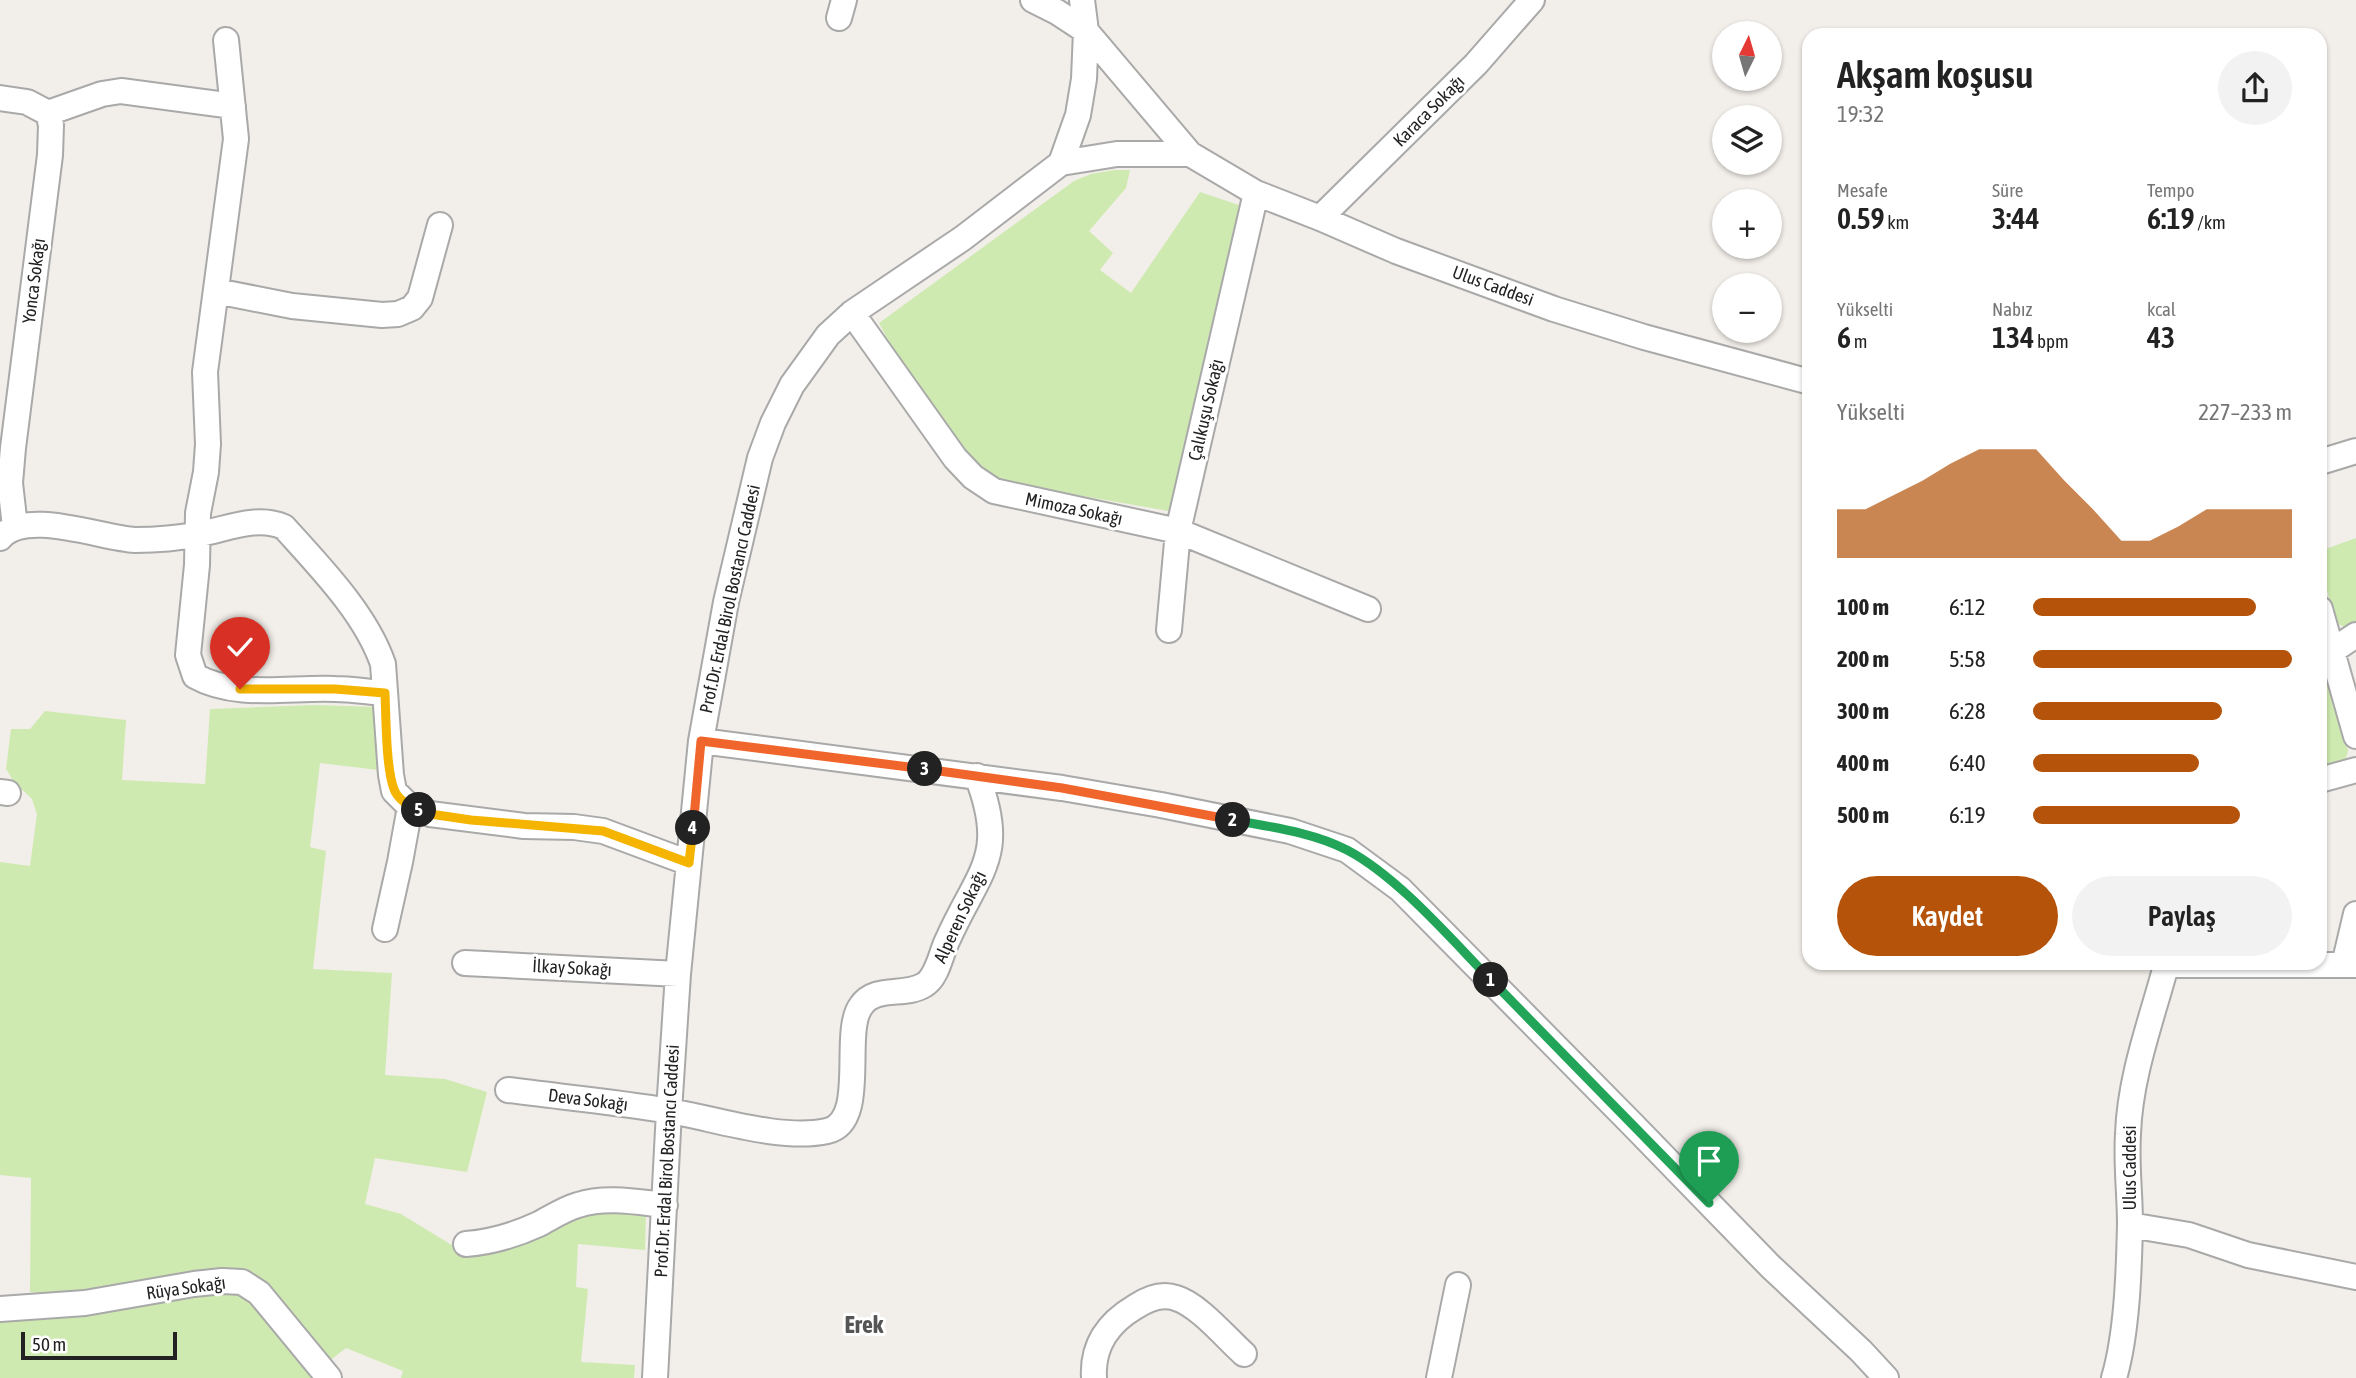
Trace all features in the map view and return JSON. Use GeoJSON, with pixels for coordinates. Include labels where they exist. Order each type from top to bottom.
{"type":"FeatureCollection","features":[{"type":"Feature","properties":{"kind":"street","name":"Ulus Caddesi"},"geometry":{"type":"LineString","coordinates":[[1033,0],[1086,31],[1190,154],[1256,193],[1396,251],[1554,309],[1644,337],[1802,380]]}},
{"type":"Feature","properties":{"kind":"street"},"geometry":{"type":"LineString","coordinates":[[1061,163],[1077,115],[1084,79],[1086,31],[1082,0]]}},
{"type":"Feature","properties":{"kind":"street","name":"Karaca Sokağı"},"geometry":{"type":"LineString","coordinates":[[1320,218],[1456,84],[1532,0]]}},
{"type":"Feature","properties":{"kind":"street"},"geometry":{"type":"LineString","coordinates":[[226,40],[236,139],[205,372],[208,444],[198,513],[197,565],[188,655],[195,676],[211,685],[240,689],[335,689],[385,693]]}},
{"type":"Feature","properties":{"kind":"street"},"geometry":{"type":"LineString","coordinates":[[0,98],[27,102],[48,113],[102,94],[121,92],[233,106]]}},
{"type":"Feature","properties":{"kind":"street","name":"Yonca Sokağı"},"geometry":{"type":"LineString","coordinates":[[48,113],[51,125],[50,155],[6,448],[10,483],[8,532],[33,525],[75,528],[136,540],[179,538],[256,523],[272,522],[284,527],[362,620],[377,647],[383,664],[394,791],[410,807]]}},
{"type":"Feature","properties":{"kind":"street","name":"Ulus Caddesi"},"geometry":{"type":"LineString","coordinates":[[1061,163],[1117,153],[1190,154]]}},
{"type":"Feature","properties":{"kind":"street","name":"Prof.Dr. Erdal Birol Bostancı Caddesi"},"geometry":{"type":"LineString","coordinates":[[656,1378],[678,974],[701,741],[726,602],[760,458],[792,384],[828,335],[852,313],[963,238],[1061,163]]}},
{"type":"Feature","properties":{"kind":"street","name":"Çalıkuşu Sokağı"},"geometry":{"type":"LineString","coordinates":[[1169,630],[1178,531],[1256,193]]}},
{"type":"Feature","properties":{"kind":"street"},"geometry":{"type":"LineString","coordinates":[[216,291],[292,306],[382,315],[398,314],[412,308],[420,298],[440,225]]}},
{"type":"Feature","properties":{"kind":"street","name":"Mimoza Sokağı"},"geometry":{"type":"LineString","coordinates":[[852,313],[955,458],[973,477],[994,491],[1178,531],[1368,609]]}},
{"type":"Feature","properties":{"kind":"street"},"geometry":{"type":"LineString","coordinates":[[2327,460],[2356,451]]}},
{"type":"Feature","properties":{"kind":"street"},"geometry":{"type":"LineString","coordinates":[[2327,634],[2356,736]]}},
{"type":"Feature","properties":{"kind":"street"},"geometry":{"type":"LineString","coordinates":[[2332,651],[2356,635]]}},
{"type":"Feature","properties":{"kind":"street"},"geometry":{"type":"LineString","coordinates":[[701,741],[977,776],[1161,805],[1290,831],[1347,850],[1400,889],[1771,1267],[1886,1378]]}},
{"type":"Feature","properties":{"kind":"street"},"geometry":{"type":"LineString","coordinates":[[2327,778],[2356,770]]}},
{"type":"Feature","properties":{"kind":"street","name":"Alperen Sokağı"},"geometry":{"type":"LineString","coordinates":[[669,1111],[795,1134],[830,1131],[839,1125],[849,1106],[855,1028],[860,1007],[868,998],[926,984],[932,977],[984,867],[991,830],[987,802],[977,776]]}},
{"type":"Feature","properties":{"kind":"street"},"geometry":{"type":"LineString","coordinates":[[385,929],[410,807],[430,814],[471,820],[603,831],[689,863]]}},
{"type":"Feature","properties":{"kind":"street"},"geometry":{"type":"LineString","coordinates":[[2327,965],[2350,965],[2356,914]]}},
{"type":"Feature","properties":{"kind":"street","name":"İlkay Sokağı"},"geometry":{"type":"LineString","coordinates":[[466,963],[678,974]]}},
{"type":"Feature","properties":{"kind":"street","name":"Ulus Caddesi"},"geometry":{"type":"LineString","coordinates":[[2114,1378],[2122,1337],[2130,1225],[2127,1135],[2131,1101],[2138,1064],[2165,970]]}},
{"type":"Feature","properties":{"kind":"street","name":"Deva Sokağı"},"geometry":{"type":"LineString","coordinates":[[508,1090],[669,1111]]}},
{"type":"Feature","properties":{"kind":"street"},"geometry":{"type":"LineString","coordinates":[[466,1244],[509,1237],[563,1211],[591,1202],[624,1201],[665,1205]]}},
{"type":"Feature","properties":{"kind":"street"},"geometry":{"type":"LineString","coordinates":[[2130,1225],[2189,1235],[2248,1255],[2356,1277]]}},
{"type":"Feature","properties":{"kind":"street","name":"Rüya Sokağı"},"geometry":{"type":"LineString","coordinates":[[0,1309],[98,1301],[203,1283],[242,1282],[267,1301],[329,1378]]}},
{"type":"Feature","properties":{"kind":"street"},"geometry":{"type":"LineString","coordinates":[[1439,1378],[1458,1285]]}},
{"type":"Feature","properties":{"kind":"street"},"geometry":{"type":"LineString","coordinates":[[1094,1378],[1095,1354],[1109,1328],[1122,1315],[1144,1301],[1160,1296],[1175,1297],[1196,1310],[1244,1354]]}},
{"type":"Feature","properties":{"kind":"green space"},"geometry":{"type":"Polygon","coordinates":[[[1130,170],[1126,188],[1089,231],[1113,253],[1100,270],[1131,293],[1200,192],[1242,206],[1174,512],[1009,483],[989,476],[958,444],[896,355],[879,323],[1074,181],[1091,174],[1130,170]]]}},
{"type":"Feature","properties":{"kind":"green space"},"geometry":{"type":"Polygon","coordinates":[[[2356,538],[2356,621],[2345,627],[2336,623],[2327,591],[2327,548],[2356,538]]]}},
{"type":"Feature","properties":{"kind":"green space"},"geometry":{"type":"Polygon","coordinates":[[[2327,671],[2347,738],[2348,752],[2345,760],[2327,767],[2327,671]]]}},
{"type":"Feature","properties":{"kind":"green space"},"geometry":{"type":"Polygon","coordinates":[[[314,705],[377,707],[378,770],[320,763],[310,847],[326,851],[313,969],[392,973],[385,1075],[445,1079],[487,1092],[467,1172],[375,1158],[365,1204],[401,1214],[450,1244],[469,1251],[596,1211],[646,1212],[645,1250],[578,1244],[576,1287],[588,1289],[581,1362],[635,1365],[634,1378],[401,1378],[403,1371],[346,1348],[328,1362],[272,1289],[251,1274],[59,1294],[30,1292],[31,1178],[0,1175],[0,862],[30,866],[37,814],[32,799],[14,782],[6,769],[11,729],[30,729],[45,711],[126,720],[122,780],[205,784],[210,709],[314,705]]]}},
{"type":"Feature","properties":{"kind":"green space"},"geometry":{"type":"Polygon","coordinates":[[[232,1290],[254,1303],[318,1378],[0,1378],[0,1320],[124,1309],[201,1293],[232,1290]]]}},
{"type":"Feature","properties":{"kind":"district","name":"Erek"},"geometry":{"type":"Point","coordinates":[864,1325]}},
{"type":"Feature","properties":{"kind":"route"},"geometry":{"type":"LineString","coordinates":[[240,689],[335,689],[385,693],[394,791],[410,807],[430,814],[471,820],[603,831],[689,863],[701,741],[1062,788],[1161,805],[1290,831],[1325,841],[1347,850],[1400,889],[1709,1203]]}}]}
